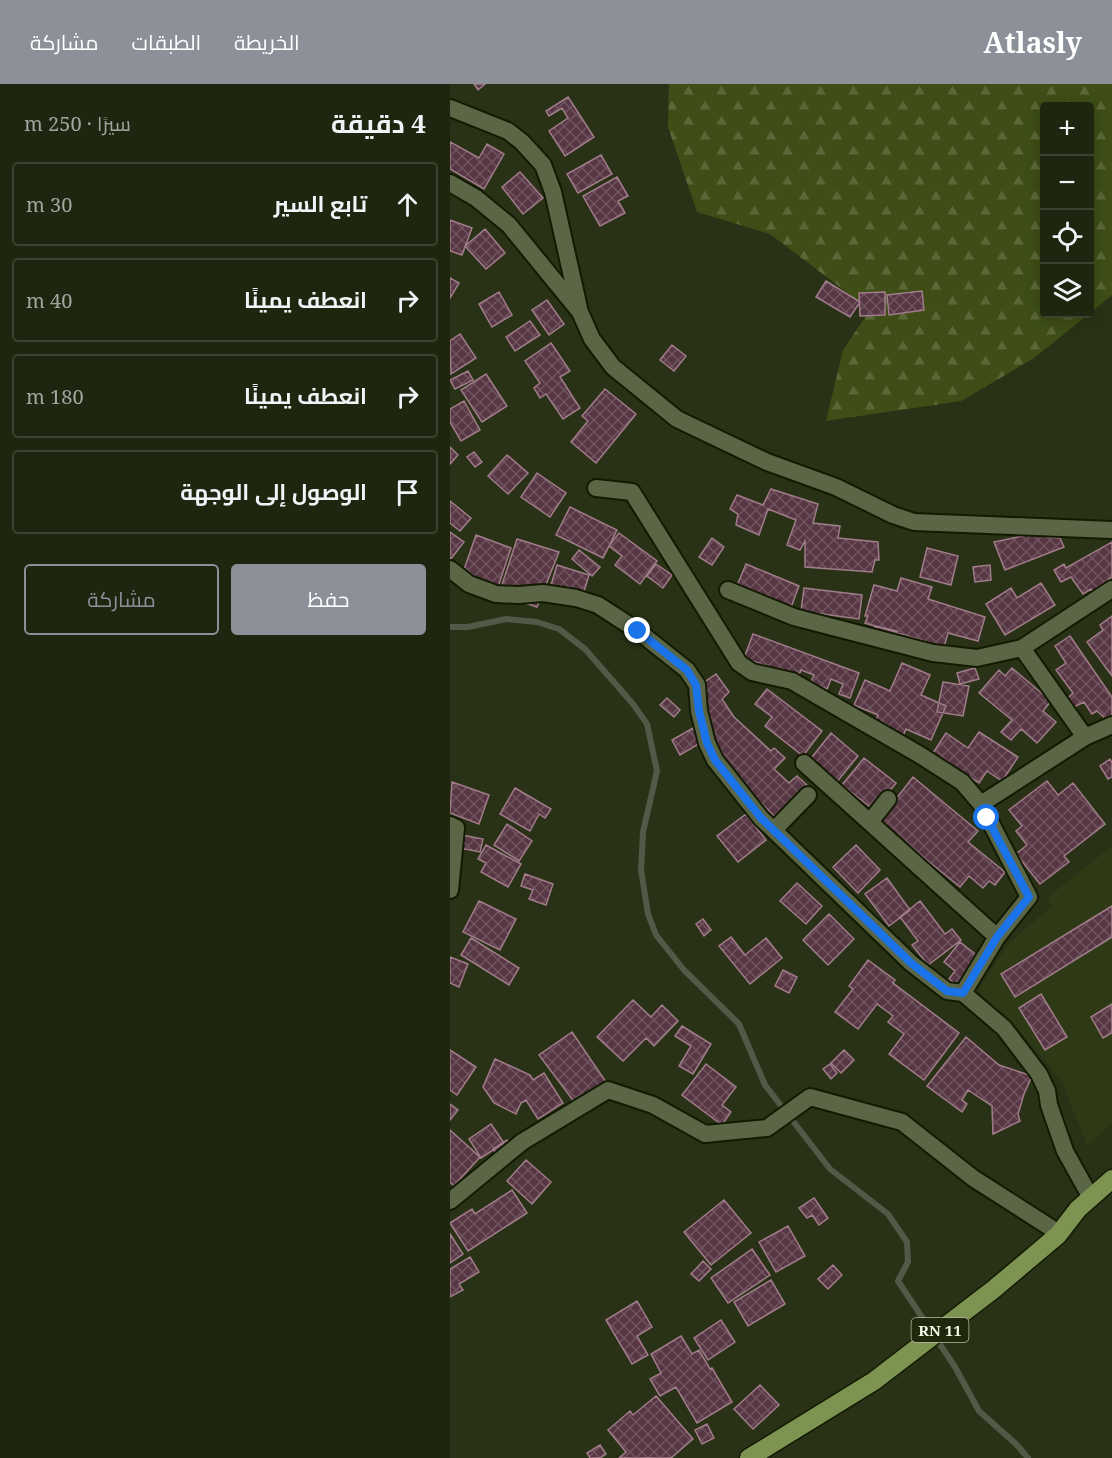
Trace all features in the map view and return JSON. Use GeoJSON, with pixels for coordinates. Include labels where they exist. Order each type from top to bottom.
{"type":"FeatureCollection","features":[{"type":"Feature","properties":{"kind":"main road","name":"RN 11"},"geometry":{"type":"LineString","coordinates":[[748,1458],[874,1381],[994,1289],[1058,1235],[1078,1209],[1112,1179]]}},
{"type":"Feature","properties":{"kind":"street"},"geometry":{"type":"LineString","coordinates":[[450,108],[508,131],[522,142],[543,165],[553,192],[580,312],[592,339],[613,367],[677,419],[749,454],[836,487],[893,515],[914,522],[938,525],[1112,530]]}},
{"type":"Feature","properties":{"kind":"street"},"geometry":{"type":"LineString","coordinates":[[450,183],[476,198],[509,225],[580,312]]}},
{"type":"Feature","properties":{"kind":"street"},"geometry":{"type":"LineString","coordinates":[[596,488],[632,492],[739,663],[753,672],[792,681],[920,755],[962,782],[981,804],[1029,897],[997,937],[963,993]]}},
{"type":"Feature","properties":{"kind":"street"},"geometry":{"type":"LineString","coordinates":[[450,569],[469,584],[496,594],[543,593],[576,598],[598,605],[638,631],[687,670],[696,685],[699,711],[707,743],[715,760],[761,818],[911,963],[947,991],[963,993],[1004,1028],[1039,1074],[1047,1091],[1049,1105],[1065,1151],[1090,1198]]}},
{"type":"Feature","properties":{"kind":"street"},"geometry":{"type":"LineString","coordinates":[[728,590],[794,617],[933,653],[977,658],[1022,648],[1112,589]]}},
{"type":"Feature","properties":{"kind":"street"},"geometry":{"type":"LineString","coordinates":[[1022,648],[1085,737]]}},
{"type":"Feature","properties":{"kind":"street"},"geometry":{"type":"LineString","coordinates":[[981,804],[1085,737],[1112,725]]}},
{"type":"Feature","properties":{"kind":"street"},"geometry":{"type":"LineString","coordinates":[[804,763],[997,937]]}},
{"type":"Feature","properties":{"kind":"street"},"geometry":{"type":"LineString","coordinates":[[774,830],[808,795]]}},
{"type":"Feature","properties":{"kind":"street"},"geometry":{"type":"LineString","coordinates":[[870,822],[888,799]]}},
{"type":"Feature","properties":{"kind":"street"},"geometry":{"type":"LineString","coordinates":[[450,825],[456,828],[450,890]]}},
{"type":"Feature","properties":{"kind":"street"},"geometry":{"type":"LineString","coordinates":[[450,1201],[522,1142],[608,1090],[653,1105],[705,1134],[766,1128],[810,1096],[902,1122],[973,1178],[1051,1228],[1058,1235]]}},
{"type":"Feature","properties":{"kind":"shaded area"},"geometry":{"type":"Polygon","coordinates":[[[1112,846],[1112,1123],[1087,1146],[1061,1079],[1013,1024],[977,992],[1009,943],[1052,906],[1047,898],[1112,846]]]}},
{"type":"Feature","properties":{"kind":"green space"},"geometry":{"type":"Polygon","coordinates":[[[669,84],[1112,84],[1112,295],[1094,310],[1094,102],[1040,102],[1040,318],[1084,318],[1034,358],[961,401],[826,421],[843,350],[870,310],[770,234],[697,212],[668,127],[669,84]]]}},
{"type":"Feature","properties":{"kind":"building"},"geometry":{"type":"Polygon","coordinates":[[[474,84],[485,84],[478,90],[474,84]]]}},
{"type":"Feature","properties":{"kind":"building"},"geometry":{"type":"Polygon","coordinates":[[[568,97],[594,137],[565,156],[549,131],[568,118],[562,108],[549,116],[546,111],[568,97]]]}},
{"type":"Feature","properties":{"kind":"building"},"geometry":{"type":"Polygon","coordinates":[[[450,142],[479,158],[487,144],[504,154],[484,189],[450,169],[450,142]]]}},
{"type":"Feature","properties":{"kind":"building"},"geometry":{"type":"Polygon","coordinates":[[[601,155],[612,174],[578,193],[567,174],[601,155]]]}},
{"type":"Feature","properties":{"kind":"building"},"geometry":{"type":"Polygon","coordinates":[[[520,172],[543,198],[523,214],[502,187],[520,172]]]}},
{"type":"Feature","properties":{"kind":"building"},"geometry":{"type":"Polygon","coordinates":[[[617,177],[628,196],[618,201],[625,213],[600,226],[583,196],[617,177]]]}},
{"type":"Feature","properties":{"kind":"building"},"geometry":{"type":"Polygon","coordinates":[[[450,220],[472,228],[462,255],[450,251],[450,220]]]}},
{"type":"Feature","properties":{"kind":"building"},"geometry":{"type":"Polygon","coordinates":[[[485,229],[505,253],[486,269],[465,246],[485,229]]]}},
{"type":"Feature","properties":{"kind":"building"},"geometry":{"type":"Polygon","coordinates":[[[450,278],[459,283],[450,298],[450,278]]]}},
{"type":"Feature","properties":{"kind":"building"},"geometry":{"type":"Polygon","coordinates":[[[826,281],[860,302],[850,317],[816,297],[826,281]]]}},
{"type":"Feature","properties":{"kind":"building"},"geometry":{"type":"Polygon","coordinates":[[[922,291],[924,310],[889,315],[887,295],[922,291]]]}},
{"type":"Feature","properties":{"kind":"building"},"geometry":{"type":"Polygon","coordinates":[[[499,292],[512,315],[492,327],[479,304],[499,292]]]}},
{"type":"Feature","properties":{"kind":"building"},"geometry":{"type":"Polygon","coordinates":[[[885,292],[885,315],[860,316],[859,293],[885,292]]]}},
{"type":"Feature","properties":{"kind":"building"},"geometry":{"type":"Polygon","coordinates":[[[547,300],[564,324],[549,335],[532,310],[547,300]]]}},
{"type":"Feature","properties":{"kind":"building"},"geometry":{"type":"Polygon","coordinates":[[[530,321],[540,335],[515,351],[506,337],[530,321]]]}},
{"type":"Feature","properties":{"kind":"building"},"geometry":{"type":"Polygon","coordinates":[[[460,334],[476,358],[451,374],[450,341],[460,334]]]}},
{"type":"Feature","properties":{"kind":"building"},"geometry":{"type":"Polygon","coordinates":[[[551,343],[570,371],[560,377],[580,408],[563,419],[546,394],[540,398],[534,388],[540,383],[525,361],[551,343]]]}},
{"type":"Feature","properties":{"kind":"building"},"geometry":{"type":"Polygon","coordinates":[[[672,345],[686,356],[674,371],[660,360],[672,345]]]}},
{"type":"Feature","properties":{"kind":"building"},"geometry":{"type":"Polygon","coordinates":[[[468,371],[473,380],[455,389],[450,380],[468,371]]]}},
{"type":"Feature","properties":{"kind":"building"},"geometry":{"type":"Polygon","coordinates":[[[486,374],[507,406],[482,422],[461,390],[486,374]]]}},
{"type":"Feature","properties":{"kind":"building"},"geometry":{"type":"Polygon","coordinates":[[[605,389],[636,414],[596,463],[571,442],[588,421],[582,416],[605,389]]]}},
{"type":"Feature","properties":{"kind":"building"},"geometry":{"type":"Polygon","coordinates":[[[464,401],[480,430],[461,441],[450,422],[450,409],[464,401]]]}},
{"type":"Feature","properties":{"kind":"building"},"geometry":{"type":"Polygon","coordinates":[[[450,447],[458,455],[450,464],[450,447]]]}},
{"type":"Feature","properties":{"kind":"building"},"geometry":{"type":"Polygon","coordinates":[[[474,452],[482,462],[475,467],[467,457],[474,452]]]}},
{"type":"Feature","properties":{"kind":"building"},"geometry":{"type":"Polygon","coordinates":[[[507,455],[528,473],[508,494],[488,476],[507,455]]]}},
{"type":"Feature","properties":{"kind":"building"},"geometry":{"type":"Polygon","coordinates":[[[537,473],[566,493],[550,517],[521,497],[537,473]]]}},
{"type":"Feature","properties":{"kind":"building"},"geometry":{"type":"Polygon","coordinates":[[[771,489],[818,504],[813,523],[840,526],[838,538],[878,542],[879,560],[875,560],[872,572],[805,567],[805,541],[800,550],[787,545],[796,520],[768,509],[759,535],[736,525],[738,514],[730,509],[737,495],[763,505],[771,489]]]}},
{"type":"Feature","properties":{"kind":"building"},"geometry":{"type":"Polygon","coordinates":[[[450,501],[471,518],[460,531],[450,523],[450,501]]]}},
{"type":"Feature","properties":{"kind":"building"},"geometry":{"type":"Polygon","coordinates":[[[570,507],[617,530],[603,558],[556,535],[570,507]]]}},
{"type":"Feature","properties":{"kind":"building"},"geometry":{"type":"Polygon","coordinates":[[[450,532],[464,542],[450,560],[450,532]]]}},
{"type":"Feature","properties":{"kind":"building"},"geometry":{"type":"Polygon","coordinates":[[[619,533],[657,561],[640,584],[615,565],[622,556],[609,546],[619,533]]]}},
{"type":"Feature","properties":{"kind":"building"},"geometry":{"type":"Polygon","coordinates":[[[476,535],[511,548],[496,593],[460,581],[476,535]]]}},
{"type":"Feature","properties":{"kind":"building"},"geometry":{"type":"Polygon","coordinates":[[[1027,535],[1060,538],[1064,547],[1005,570],[994,542],[1027,535]]]}},
{"type":"Feature","properties":{"kind":"building"},"geometry":{"type":"Polygon","coordinates":[[[712,538],[724,547],[712,565],[699,557],[712,538]]]}},
{"type":"Feature","properties":{"kind":"building"},"geometry":{"type":"Polygon","coordinates":[[[517,539],[559,552],[537,607],[499,594],[517,539]]]}},
{"type":"Feature","properties":{"kind":"building"},"geometry":{"type":"Polygon","coordinates":[[[1112,542],[1110,582],[1094,593],[1091,589],[1083,594],[1071,577],[1061,582],[1054,570],[1064,564],[1066,568],[1112,542]]]}},
{"type":"Feature","properties":{"kind":"building"},"geometry":{"type":"Polygon","coordinates":[[[927,548],[958,556],[951,585],[920,577],[927,548]]]}},
{"type":"Feature","properties":{"kind":"building"},"geometry":{"type":"Polygon","coordinates":[[[579,550],[600,567],[592,576],[572,559],[579,550]]]}},
{"type":"Feature","properties":{"kind":"building"},"geometry":{"type":"Polygon","coordinates":[[[656,564],[672,575],[663,588],[647,576],[656,564]]]}},
{"type":"Feature","properties":{"kind":"building"},"geometry":{"type":"Polygon","coordinates":[[[746,564],[799,586],[790,610],[736,588],[746,564]]]}},
{"type":"Feature","properties":{"kind":"building"},"geometry":{"type":"Polygon","coordinates":[[[557,565],[589,575],[580,605],[548,595],[557,565]]]}},
{"type":"Feature","properties":{"kind":"building"},"geometry":{"type":"Polygon","coordinates":[[[990,565],[991,580],[975,582],[973,567],[990,565]]]}},
{"type":"Feature","properties":{"kind":"building"},"geometry":{"type":"Polygon","coordinates":[[[901,578],[932,587],[928,599],[985,617],[978,641],[948,633],[944,647],[865,623],[874,585],[897,591],[901,578]]]}},
{"type":"Feature","properties":{"kind":"building"},"geometry":{"type":"Polygon","coordinates":[[[1041,583],[1055,605],[1005,635],[986,604],[1011,588],[1017,598],[1041,583]]]}},
{"type":"Feature","properties":{"kind":"building"},"geometry":{"type":"Polygon","coordinates":[[[804,588],[862,595],[859,619],[801,611],[804,588]]]}},
{"type":"Feature","properties":{"kind":"building"},"geometry":{"type":"Polygon","coordinates":[[[1112,616],[1112,676],[1087,642],[1103,630],[1100,625],[1112,616]]]}},
{"type":"Feature","properties":{"kind":"building"},"geometry":{"type":"Polygon","coordinates":[[[875,626],[897,631],[893,644],[872,640],[875,626]]]}},
{"type":"Feature","properties":{"kind":"building"},"geometry":{"type":"Polygon","coordinates":[[[753,634],[859,673],[850,698],[839,694],[843,684],[831,679],[827,689],[810,683],[814,675],[801,670],[798,677],[744,658],[753,634]]]}},
{"type":"Feature","properties":{"kind":"building"},"geometry":{"type":"Polygon","coordinates":[[[1070,636],[1112,697],[1112,718],[1107,720],[1097,711],[1092,714],[1084,702],[1074,707],[1068,698],[1073,693],[1056,670],[1066,663],[1055,646],[1070,636]]]}},
{"type":"Feature","properties":{"kind":"building"},"geometry":{"type":"Polygon","coordinates":[[[902,663],[930,675],[921,695],[946,706],[931,740],[906,729],[903,736],[874,724],[878,715],[854,705],[865,680],[890,691],[902,663]]]}},
{"type":"Feature","properties":{"kind":"building"},"geometry":{"type":"Polygon","coordinates":[[[975,668],[979,679],[960,684],[957,673],[975,668]]]}},
{"type":"Feature","properties":{"kind":"building"},"geometry":{"type":"Polygon","coordinates":[[[1012,668],[1051,701],[1043,711],[1056,722],[1037,743],[1021,729],[1011,740],[1001,732],[1012,720],[979,693],[999,670],[1005,676],[1012,668]]]}},
{"type":"Feature","properties":{"kind":"building"},"geometry":{"type":"Polygon","coordinates":[[[716,674],[729,692],[722,699],[734,717],[771,751],[774,748],[785,758],[774,769],[789,783],[797,776],[809,787],[778,820],[740,782],[716,751],[703,683],[716,674]]]}},
{"type":"Feature","properties":{"kind":"building"},"geometry":{"type":"Polygon","coordinates":[[[943,682],[969,686],[963,716],[937,712],[943,682]]]}},
{"type":"Feature","properties":{"kind":"building"},"geometry":{"type":"Polygon","coordinates":[[[767,689],[822,731],[803,756],[765,726],[772,717],[755,704],[767,689]]]}},
{"type":"Feature","properties":{"kind":"building"},"geometry":{"type":"Polygon","coordinates":[[[667,698],[680,710],[674,717],[660,705],[667,698]]]}},
{"type":"Feature","properties":{"kind":"building"},"geometry":{"type":"Polygon","coordinates":[[[693,728],[702,742],[680,755],[672,740],[693,728]]]}},
{"type":"Feature","properties":{"kind":"building"},"geometry":{"type":"Polygon","coordinates":[[[979,732],[1018,757],[1002,781],[987,771],[979,783],[933,753],[946,733],[968,748],[979,732]]]}},
{"type":"Feature","properties":{"kind":"building"},"geometry":{"type":"Polygon","coordinates":[[[831,733],[858,756],[836,783],[809,761],[831,733]]]}},
{"type":"Feature","properties":{"kind":"building"},"geometry":{"type":"Polygon","coordinates":[[[864,758],[896,783],[874,810],[842,785],[864,758]]]}},
{"type":"Feature","properties":{"kind":"building"},"geometry":{"type":"Polygon","coordinates":[[[1110,759],[1112,777],[1108,779],[1100,766],[1110,759]]]}},
{"type":"Feature","properties":{"kind":"building"},"geometry":{"type":"Polygon","coordinates":[[[913,777],[978,831],[968,842],[1005,872],[995,885],[989,881],[983,888],[969,876],[960,887],[879,821],[913,777]]]}},
{"type":"Feature","properties":{"kind":"building"},"geometry":{"type":"Polygon","coordinates":[[[1047,781],[1058,795],[1073,783],[1105,824],[1064,856],[1069,862],[1040,884],[1016,854],[1027,845],[1016,831],[1022,826],[1009,810],[1047,781]]]}},
{"type":"Feature","properties":{"kind":"building"},"geometry":{"type":"Polygon","coordinates":[[[452,782],[489,795],[479,824],[450,813],[452,782]]]}},
{"type":"Feature","properties":{"kind":"building"},"geometry":{"type":"Polygon","coordinates":[[[515,788],[551,809],[545,818],[539,814],[530,831],[500,814],[515,788]]]}},
{"type":"Feature","properties":{"kind":"building"},"geometry":{"type":"Polygon","coordinates":[[[746,814],[766,840],[738,862],[717,836],[746,814]]]}},
{"type":"Feature","properties":{"kind":"building"},"geometry":{"type":"Polygon","coordinates":[[[507,824],[532,841],[519,861],[494,845],[507,824]]]}},
{"type":"Feature","properties":{"kind":"building"},"geometry":{"type":"Polygon","coordinates":[[[462,835],[483,839],[480,852],[459,848],[462,835]]]}},
{"type":"Feature","properties":{"kind":"building"},"geometry":{"type":"Polygon","coordinates":[[[486,845],[521,864],[508,887],[481,872],[486,863],[478,859],[486,845]]]}},
{"type":"Feature","properties":{"kind":"building"},"geometry":{"type":"Polygon","coordinates":[[[856,845],[880,870],[858,893],[833,867],[856,845]]]}},
{"type":"Feature","properties":{"kind":"building"},"geometry":{"type":"Polygon","coordinates":[[[525,874],[553,884],[546,905],[529,899],[533,890],[521,886],[525,874]]]}},
{"type":"Feature","properties":{"kind":"building"},"geometry":{"type":"Polygon","coordinates":[[[887,878],[910,910],[889,926],[865,894],[887,878]]]}},
{"type":"Feature","properties":{"kind":"building"},"geometry":{"type":"Polygon","coordinates":[[[797,883],[822,906],[806,924],[780,901],[797,883]]]}},
{"type":"Feature","properties":{"kind":"building"},"geometry":{"type":"Polygon","coordinates":[[[479,901],[516,919],[500,950],[463,932],[479,901]]]}},
{"type":"Feature","properties":{"kind":"building"},"geometry":{"type":"Polygon","coordinates":[[[920,901],[945,934],[952,929],[961,940],[928,965],[912,945],[918,941],[900,917],[920,901]]]}},
{"type":"Feature","properties":{"kind":"building"},"geometry":{"type":"Polygon","coordinates":[[[1112,906],[1112,937],[1015,997],[1001,974],[1112,906]]]}},
{"type":"Feature","properties":{"kind":"building"},"geometry":{"type":"Polygon","coordinates":[[[829,914],[854,939],[828,965],[803,940],[829,914]]]}},
{"type":"Feature","properties":{"kind":"building"},"geometry":{"type":"Polygon","coordinates":[[[703,919],[711,930],[704,936],[696,924],[703,919]]]}},
{"type":"Feature","properties":{"kind":"building"},"geometry":{"type":"Polygon","coordinates":[[[731,937],[745,955],[766,938],[782,958],[750,984],[719,946],[731,937]]]}},
{"type":"Feature","properties":{"kind":"building"},"geometry":{"type":"Polygon","coordinates":[[[471,938],[519,968],[509,985],[461,955],[471,938]]]}},
{"type":"Feature","properties":{"kind":"building"},"geometry":{"type":"Polygon","coordinates":[[[960,942],[984,961],[962,989],[949,979],[955,971],[944,962],[960,942]]]}},
{"type":"Feature","properties":{"kind":"building"},"geometry":{"type":"Polygon","coordinates":[[[450,957],[468,964],[459,987],[450,983],[450,957]]]}},
{"type":"Feature","properties":{"kind":"building"},"geometry":{"type":"Polygon","coordinates":[[[868,960],[895,980],[893,983],[959,1033],[924,1080],[889,1054],[904,1034],[888,1022],[893,1016],[877,1004],[858,1029],[835,1012],[853,989],[849,986],[868,960]]]}},
{"type":"Feature","properties":{"kind":"building"},"geometry":{"type":"Polygon","coordinates":[[[783,970],[797,977],[789,993],[775,986],[783,970]]]}},
{"type":"Feature","properties":{"kind":"building"},"geometry":{"type":"Polygon","coordinates":[[[1041,994],[1067,1037],[1045,1050],[1019,1008],[1041,994]]]}},
{"type":"Feature","properties":{"kind":"building"},"geometry":{"type":"Polygon","coordinates":[[[633,1000],[651,1017],[662,1005],[678,1021],[654,1046],[646,1038],[623,1061],[597,1037],[633,1000]]]}},
{"type":"Feature","properties":{"kind":"building"},"geometry":{"type":"Polygon","coordinates":[[[1112,1004],[1112,1033],[1103,1038],[1091,1017],[1112,1004]]]}},
{"type":"Feature","properties":{"kind":"building"},"geometry":{"type":"Polygon","coordinates":[[[682,1026],[711,1044],[693,1074],[679,1066],[691,1046],[675,1036],[682,1026]]]}},
{"type":"Feature","properties":{"kind":"building"},"geometry":{"type":"Polygon","coordinates":[[[572,1032],[606,1082],[575,1103],[539,1055],[572,1032]]]}},
{"type":"Feature","properties":{"kind":"building"},"geometry":{"type":"Polygon","coordinates":[[[966,1037],[999,1065],[1032,1076],[1018,1114],[1020,1121],[993,1134],[992,1106],[968,1090],[962,1100],[967,1104],[962,1112],[927,1086],[966,1037]]]}},
{"type":"Feature","properties":{"kind":"building"},"geometry":{"type":"Polygon","coordinates":[[[450,1050],[476,1067],[457,1095],[450,1090],[450,1050]]]}},
{"type":"Feature","properties":{"kind":"building"},"geometry":{"type":"Polygon","coordinates":[[[844,1050],[854,1060],[841,1073],[831,1063],[844,1050]]]}},
{"type":"Feature","properties":{"kind":"building"},"geometry":{"type":"Polygon","coordinates":[[[495,1059],[530,1075],[533,1080],[544,1073],[563,1103],[538,1119],[526,1100],[521,1103],[516,1114],[494,1103],[483,1087],[495,1059]]]}},
{"type":"Feature","properties":{"kind":"building"},"geometry":{"type":"Polygon","coordinates":[[[706,1064],[736,1087],[722,1105],[731,1112],[722,1125],[682,1095],[706,1064]]]}},
{"type":"Feature","properties":{"kind":"building"},"geometry":{"type":"Polygon","coordinates":[[[830,1064],[837,1073],[831,1079],[823,1069],[830,1064]]]}},
{"type":"Feature","properties":{"kind":"building"},"geometry":{"type":"Polygon","coordinates":[[[450,1104],[458,1110],[450,1120],[450,1104]]]}},
{"type":"Feature","properties":{"kind":"building"},"geometry":{"type":"Polygon","coordinates":[[[491,1124],[504,1143],[481,1158],[469,1139],[491,1124]]]}},
{"type":"Feature","properties":{"kind":"building"},"geometry":{"type":"Polygon","coordinates":[[[450,1130],[480,1157],[454,1186],[450,1182],[450,1130]]]}},
{"type":"Feature","properties":{"kind":"building"},"geometry":{"type":"Polygon","coordinates":[[[507,1140],[516,1152],[502,1162],[493,1149],[507,1140]]]}},
{"type":"Feature","properties":{"kind":"building"},"geometry":{"type":"Polygon","coordinates":[[[526,1160],[551,1182],[532,1204],[507,1181],[526,1160]]]}},
{"type":"Feature","properties":{"kind":"building"},"geometry":{"type":"Polygon","coordinates":[[[512,1190],[527,1213],[468,1251],[450,1223],[472,1209],[475,1214],[512,1190]]]}},
{"type":"Feature","properties":{"kind":"building"},"geometry":{"type":"Polygon","coordinates":[[[814,1198],[828,1218],[819,1225],[812,1215],[807,1218],[799,1208],[814,1198]]]}},
{"type":"Feature","properties":{"kind":"building"},"geometry":{"type":"Polygon","coordinates":[[[724,1200],[751,1233],[711,1265],[684,1232],[724,1200]]]}},
{"type":"Feature","properties":{"kind":"building"},"geometry":{"type":"Polygon","coordinates":[[[788,1226],[805,1256],[776,1272],[759,1242],[788,1226]]]}},
{"type":"Feature","properties":{"kind":"building"},"geometry":{"type":"Polygon","coordinates":[[[450,1234],[463,1254],[450,1263],[450,1234]]]}},
{"type":"Feature","properties":{"kind":"building"},"geometry":{"type":"Polygon","coordinates":[[[752,1249],[770,1275],[728,1303],[711,1278],[752,1249]]]}},
{"type":"Feature","properties":{"kind":"building"},"geometry":{"type":"Polygon","coordinates":[[[470,1257],[479,1272],[459,1284],[463,1290],[450,1297],[450,1269],[470,1257]]]}},
{"type":"Feature","properties":{"kind":"building"},"geometry":{"type":"Polygon","coordinates":[[[703,1261],[711,1269],[699,1281],[691,1274],[703,1261]]]}},
{"type":"Feature","properties":{"kind":"building"},"geometry":{"type":"Polygon","coordinates":[[[833,1265],[842,1275],[828,1289],[818,1279],[833,1265]]]}},
{"type":"Feature","properties":{"kind":"building"},"geometry":{"type":"Polygon","coordinates":[[[771,1280],[785,1304],[748,1326],[734,1302],[771,1280]]]}},
{"type":"Feature","properties":{"kind":"building"},"geometry":{"type":"Polygon","coordinates":[[[637,1301],[652,1327],[637,1336],[648,1355],[632,1364],[606,1320],[637,1301]]]}},
{"type":"Feature","properties":{"kind":"building"},"geometry":{"type":"Polygon","coordinates":[[[721,1320],[735,1342],[708,1360],[694,1338],[721,1320]]]}},
{"type":"Feature","properties":{"kind":"building"},"geometry":{"type":"Polygon","coordinates":[[[681,1336],[692,1354],[699,1350],[732,1402],[697,1423],[676,1387],[660,1396],[650,1379],[661,1373],[651,1354],[681,1336]]]}},
{"type":"Feature","properties":{"kind":"building"},"geometry":{"type":"Polygon","coordinates":[[[760,1385],[779,1405],[753,1429],[734,1409],[760,1385]]]}},
{"type":"Feature","properties":{"kind":"building"},"geometry":{"type":"Polygon","coordinates":[[[656,1396],[693,1439],[671,1458],[619,1458],[626,1452],[608,1430],[630,1411],[633,1415],[656,1396]]]}},
{"type":"Feature","properties":{"kind":"building"},"geometry":{"type":"Polygon","coordinates":[[[707,1424],[714,1438],[702,1444],[695,1430],[707,1424]]]}},
{"type":"Feature","properties":{"kind":"building"},"geometry":{"type":"Polygon","coordinates":[[[600,1445],[606,1454],[600,1458],[590,1458],[587,1453],[600,1445]]]}},
{"type":"Feature","properties":{"kind":"waterway"},"geometry":{"type":"LineString","coordinates":[[450,627],[468,627],[506,619],[537,622],[559,629],[585,649],[633,704],[647,724],[657,771],[643,832],[641,870],[648,914],[656,935],[684,970],[739,1024],[765,1085],[830,1169],[888,1214],[907,1242],[908,1262],[898,1281],[955,1367],[979,1411],[1028,1458]]}},
{"type":"Feature","properties":{"kind":"route"},"geometry":{"type":"LineString","coordinates":[[638,631],[687,670],[696,685],[699,711],[707,743],[715,760],[761,818],[911,963],[947,991],[963,993],[997,937],[1029,897],[987,818]]}}]}
